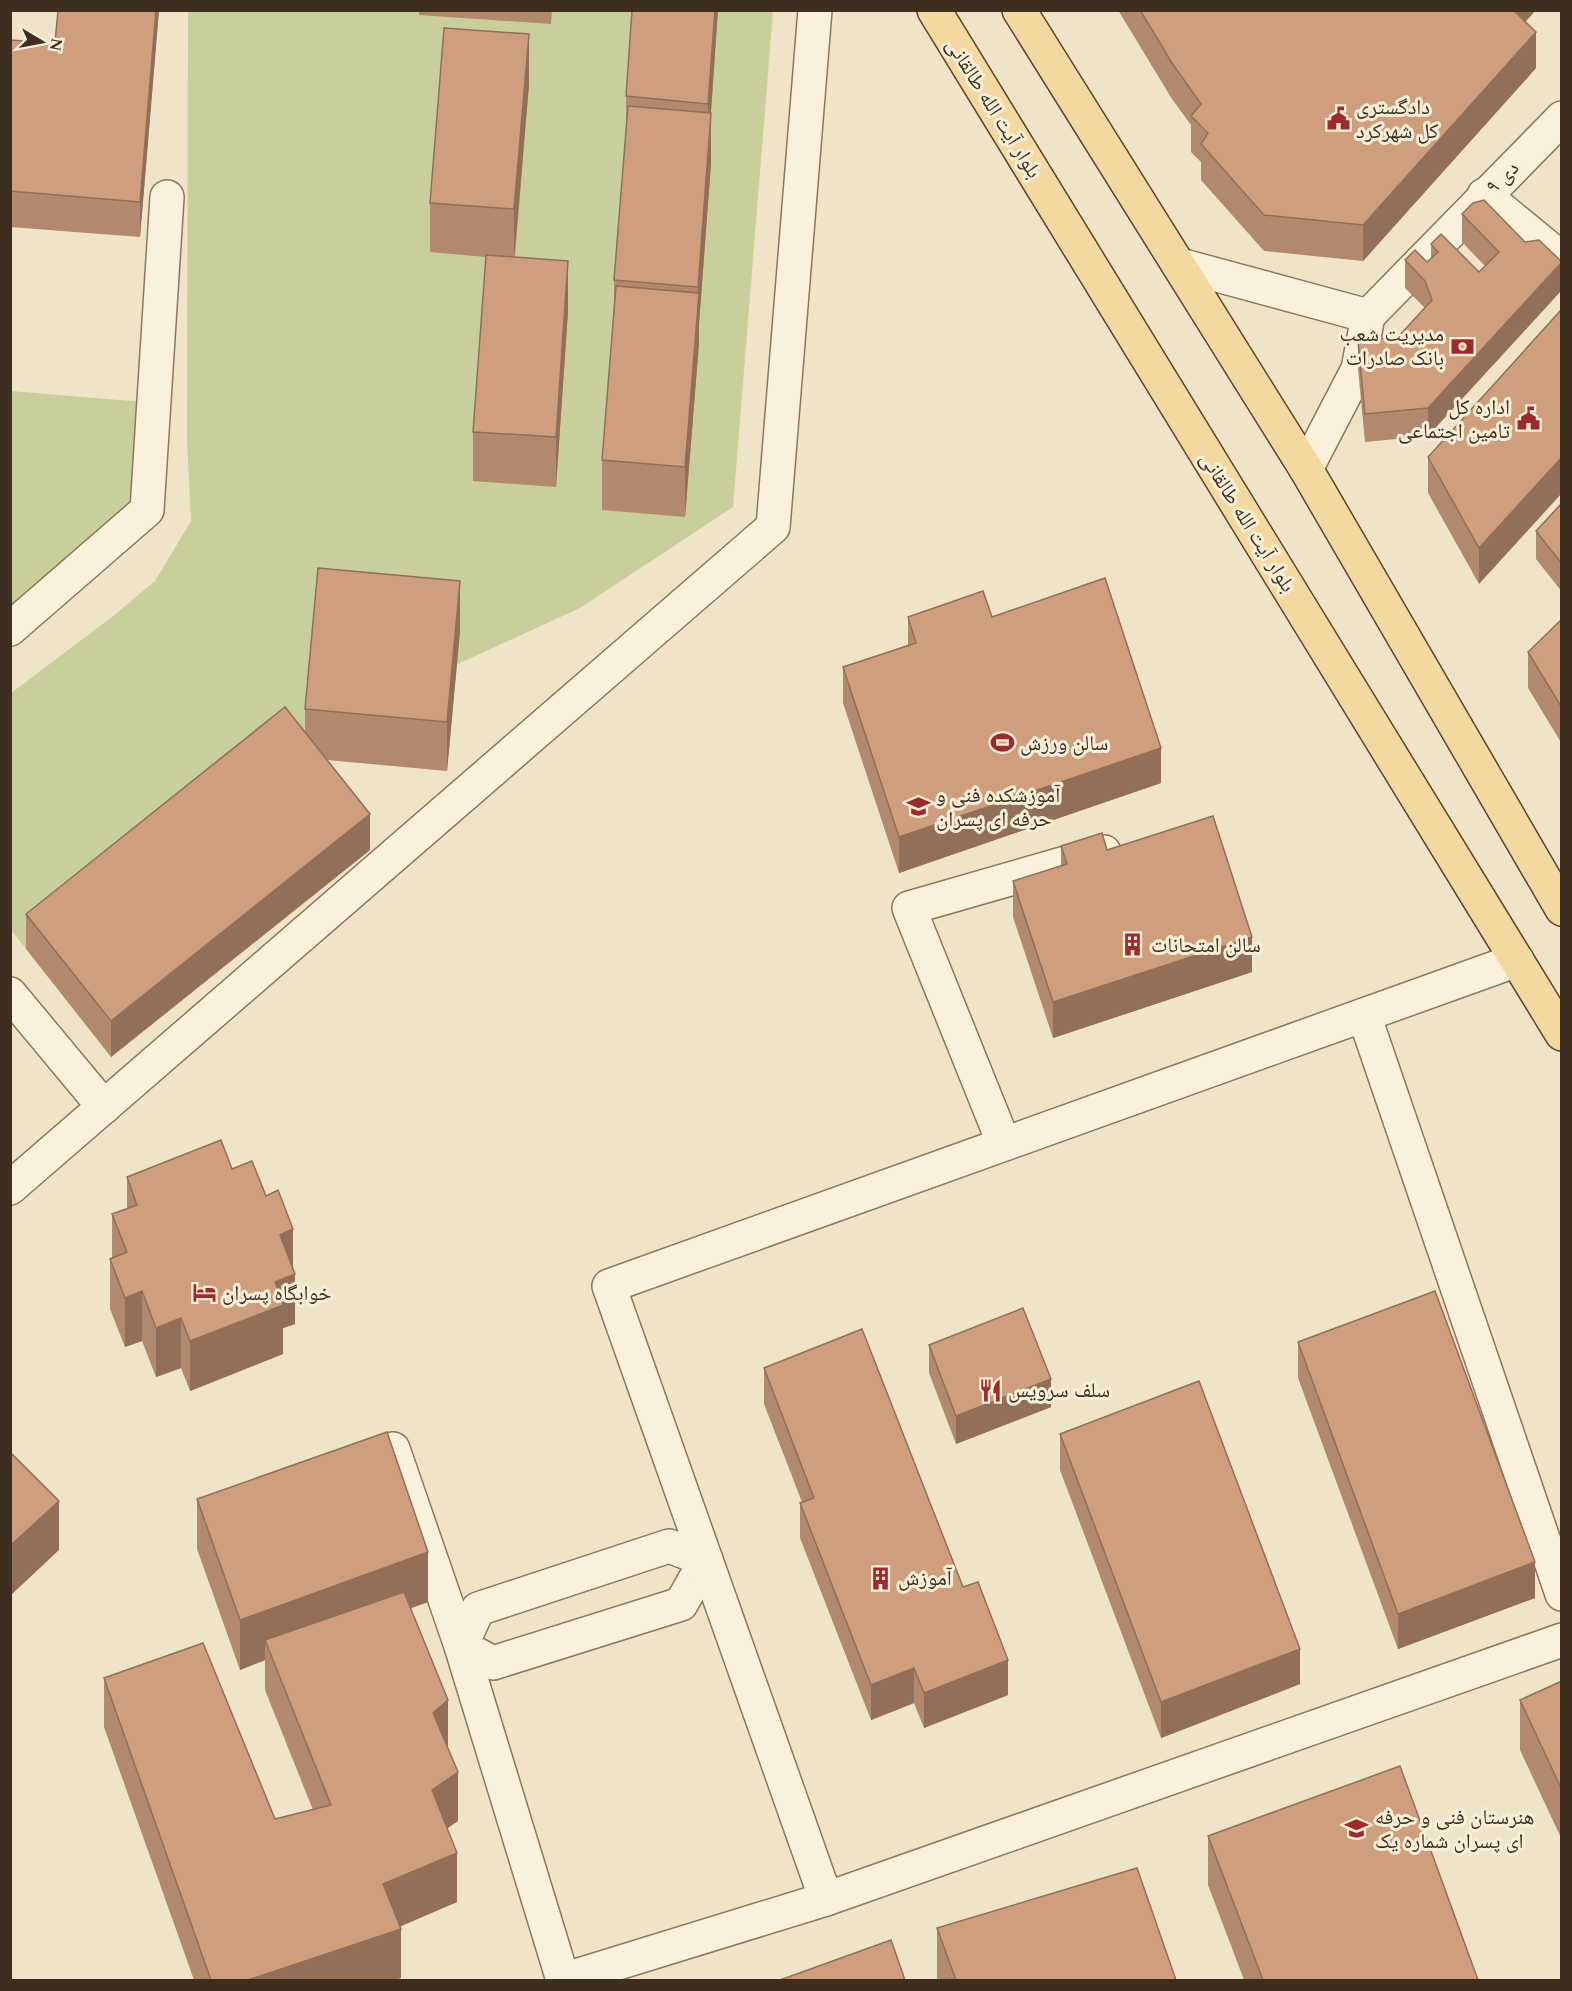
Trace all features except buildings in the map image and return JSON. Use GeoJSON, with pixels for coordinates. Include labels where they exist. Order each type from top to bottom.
{"type":"FeatureCollection","features":[{"type":"Feature","properties":{"kind":"main road","name":"بلوار آیت الله طالقانی"},"geometry":{"type":"LineString","coordinates":[[934,10],[1562,1034]]}},
{"type":"Feature","properties":{"kind":"main road"},"geometry":{"type":"LineString","coordinates":[[1019,10],[1306,469],[1562,909]]}},
{"type":"Feature","properties":{"kind":"street"},"geometry":{"type":"LineString","coordinates":[[10,1188],[773,527],[816,10]]}},
{"type":"Feature","properties":{"kind":"street","name":"۹ دی"},"geometry":{"type":"LineString","coordinates":[[1368,316],[1484,195],[1562,118]]}},
{"type":"Feature","properties":{"kind":"street"},"geometry":{"type":"LineString","coordinates":[[1484,195],[1562,259]]}},
{"type":"Feature","properties":{"kind":"street"},"geometry":{"type":"LineString","coordinates":[[10,629],[147,510],[167,197]]}},
{"type":"Feature","properties":{"kind":"street"},"geometry":{"type":"LineString","coordinates":[[1180,266],[1368,316],[1358,369],[1306,469]]}},
{"type":"Feature","properties":{"kind":"street"},"geometry":{"type":"LineString","coordinates":[[1004,1144],[909,908],[1137,843]]}},
{"type":"Feature","properties":{"kind":"street"},"geometry":{"type":"LineString","coordinates":[[826,1899],[609,1286],[1517,960]]}},
{"type":"Feature","properties":{"kind":"street"},"geometry":{"type":"LineString","coordinates":[[10,994],[105,1107]]}},
{"type":"Feature","properties":{"kind":"street"},"geometry":{"type":"LineString","coordinates":[[1364,1015],[1562,1594]]}},
{"type":"Feature","properties":{"kind":"street"},"geometry":{"type":"LineString","coordinates":[[389,1437],[461,1646],[563,1980],[826,1899],[1562,1640]]}},
{"type":"Feature","properties":{"kind":"street"},"geometry":{"type":"LineString","coordinates":[[461,1646],[478,1610],[669,1546],[706,1560]]}},
{"type":"Feature","properties":{"kind":"street"},"geometry":{"type":"LineString","coordinates":[[461,1646],[493,1663],[681,1604],[706,1560]]}},
{"type":"Feature","properties":{"kind":"green space"},"geometry":{"type":"Polygon","coordinates":[[[188,11],[773,11],[733,507],[580,608],[285,743],[26,949],[11,930],[11,693],[112,617],[155,581],[191,521],[187,440],[188,11]]]}},
{"type":"Feature","properties":{"kind":"green space"},"geometry":{"type":"Polygon","coordinates":[[[11,391],[143,402],[134,504],[11,624],[11,391]]]}},
{"type":"Feature","properties":{"kind":"place","name":"دادگستری کل شهرکرد"},"geometry":{"type":"Point","coordinates":[1338,119]}},
{"type":"Feature","properties":{"kind":"place","name":"مدیریت شعب بانک صادرات"},"geometry":{"type":"Point","coordinates":[1462,346]}},
{"type":"Feature","properties":{"kind":"place","name":"اداره کل تامین اجتماعی"},"geometry":{"type":"Point","coordinates":[1528,419]}},
{"type":"Feature","properties":{"kind":"place","name":"سالن ورزش"},"geometry":{"type":"Point","coordinates":[1002,743]}},
{"type":"Feature","properties":{"kind":"place","name":"آموزشکده فنی و حرفه ای پسران"},"geometry":{"type":"Point","coordinates":[918,807]}},
{"type":"Feature","properties":{"kind":"place","name":"سالن امتحانات"},"geometry":{"type":"Point","coordinates":[1133,945]}},
{"type":"Feature","properties":{"kind":"place","name":"خوابگاه پسران"},"geometry":{"type":"Point","coordinates":[204,1293]}},
{"type":"Feature","properties":{"kind":"place","name":"سلف سرویس"},"geometry":{"type":"Point","coordinates":[990,1390]}},
{"type":"Feature","properties":{"kind":"place","name":"آموزش"},"geometry":{"type":"Point","coordinates":[880,1578]}},
{"type":"Feature","properties":{"kind":"place","name":"هنرستان فنی و حرفه ای پسران شماره یک"},"geometry":{"type":"Point","coordinates":[1357,1829]}}]}
